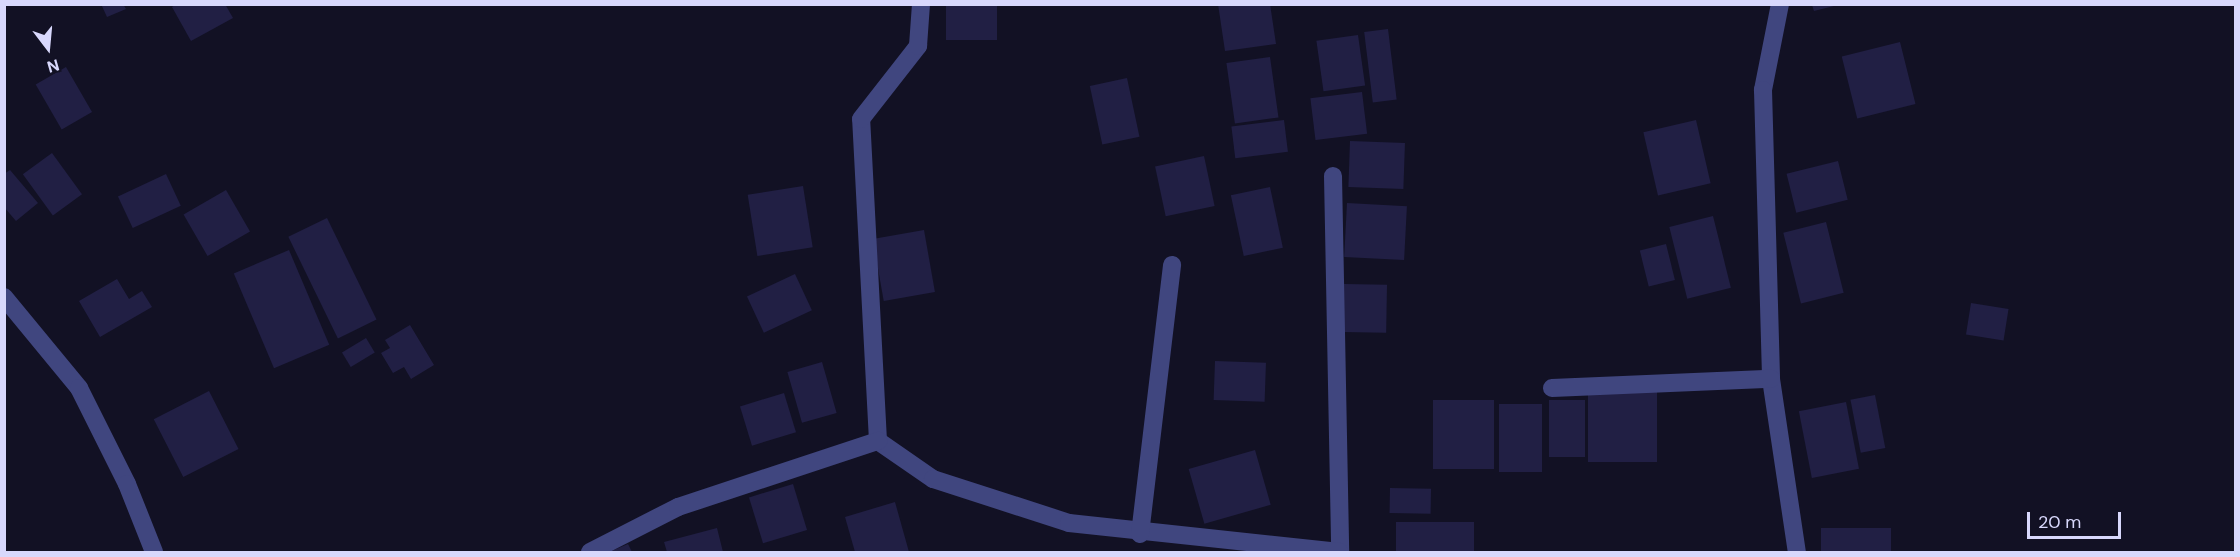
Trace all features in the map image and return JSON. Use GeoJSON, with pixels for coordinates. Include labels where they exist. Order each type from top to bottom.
{"type":"FeatureCollection","features":[{"type":"Feature","properties":{"kind":"street"},"geometry":{"type":"LineString","coordinates":[[878,441],[861,119],[918,46],[921,4]]}},
{"type":"Feature","properties":{"kind":"street"},"geometry":{"type":"LineString","coordinates":[[1780,4],[1763,90],[1771,379],[1797,552]]}},
{"type":"Feature","properties":{"kind":"street"},"geometry":{"type":"LineString","coordinates":[[878,441],[933,479],[1069,523],[1140,534],[1340,552],[1333,176]]}},
{"type":"Feature","properties":{"kind":"street"},"geometry":{"type":"LineString","coordinates":[[1140,534],[1172,265]]}},
{"type":"Feature","properties":{"kind":"street"},"geometry":{"type":"LineString","coordinates":[[4,297],[79,388],[127,484],[154,552]]}},
{"type":"Feature","properties":{"kind":"street"},"geometry":{"type":"LineString","coordinates":[[1552,388],[1771,379]]}},
{"type":"Feature","properties":{"kind":"street"},"geometry":{"type":"LineString","coordinates":[[590,552],[678,507],[878,441]]}},
{"type":"Feature","properties":{"kind":"building"},"geometry":{"type":"Polygon","coordinates":[[[101,4],[123,4],[126,9],[107,17],[101,4]]]}},
{"type":"Feature","properties":{"kind":"building"},"geometry":{"type":"Polygon","coordinates":[[[176,4],[225,4],[233,18],[191,41],[172,7],[176,4]]]}},
{"type":"Feature","properties":{"kind":"building"},"geometry":{"type":"Polygon","coordinates":[[[946,4],[997,4],[997,40],[946,40],[946,4]]]}},
{"type":"Feature","properties":{"kind":"building"},"geometry":{"type":"Polygon","coordinates":[[[1218,4],[1270,4],[1276,44],[1225,51],[1218,4]]]}},
{"type":"Feature","properties":{"kind":"building"},"geometry":{"type":"Polygon","coordinates":[[[1812,5],[1838,5],[1814,11],[1812,5]]]}},
{"type":"Feature","properties":{"kind":"building"},"geometry":{"type":"Polygon","coordinates":[[[1388,29],[1397,99],[1373,102],[1364,32],[1388,29]]]}},
{"type":"Feature","properties":{"kind":"building"},"geometry":{"type":"Polygon","coordinates":[[[1358,35],[1365,86],[1324,91],[1316,41],[1358,35]]]}},
{"type":"Feature","properties":{"kind":"building"},"geometry":{"type":"Polygon","coordinates":[[[1900,42],[1915,104],[1857,119],[1842,57],[1900,42]]]}},
{"type":"Feature","properties":{"kind":"building"},"geometry":{"type":"Polygon","coordinates":[[[1270,57],[1278,117],[1235,124],[1226,63],[1270,57]]]}},
{"type":"Feature","properties":{"kind":"building"},"geometry":{"type":"Polygon","coordinates":[[[66,67],[92,112],[62,130],[36,84],[66,67]]]}},
{"type":"Feature","properties":{"kind":"building"},"geometry":{"type":"Polygon","coordinates":[[[1127,78],[1139,137],[1102,145],[1090,86],[1127,78]]]}},
{"type":"Feature","properties":{"kind":"building"},"geometry":{"type":"Polygon","coordinates":[[[1362,92],[1367,134],[1316,140],[1310,98],[1362,92]]]}},
{"type":"Feature","properties":{"kind":"building"},"geometry":{"type":"Polygon","coordinates":[[[1284,120],[1288,152],[1235,158],[1231,126],[1284,120]]]}},
{"type":"Feature","properties":{"kind":"building"},"geometry":{"type":"Polygon","coordinates":[[[1696,120],[1711,183],[1658,195],[1643,132],[1696,120]]]}},
{"type":"Feature","properties":{"kind":"building"},"geometry":{"type":"Polygon","coordinates":[[[1350,141],[1405,143],[1403,189],[1348,187],[1350,141]]]}},
{"type":"Feature","properties":{"kind":"building"},"geometry":{"type":"Polygon","coordinates":[[[52,153],[82,194],[53,215],[23,174],[52,153]]]}},
{"type":"Feature","properties":{"kind":"building"},"geometry":{"type":"Polygon","coordinates":[[[1204,156],[1215,206],[1166,216],[1155,166],[1204,156]]]}},
{"type":"Feature","properties":{"kind":"building"},"geometry":{"type":"Polygon","coordinates":[[[1838,161],[1848,200],[1796,213],[1787,174],[1838,161]]]}},
{"type":"Feature","properties":{"kind":"building"},"geometry":{"type":"Polygon","coordinates":[[[10,170],[38,203],[16,221],[4,207],[4,174],[10,170]]]}},
{"type":"Feature","properties":{"kind":"building"},"geometry":{"type":"Polygon","coordinates":[[[166,174],[181,206],[133,228],[118,196],[166,174]]]}},
{"type":"Feature","properties":{"kind":"building"},"geometry":{"type":"Polygon","coordinates":[[[803,186],[813,247],[757,256],[748,195],[803,186]]]}},
{"type":"Feature","properties":{"kind":"building"},"geometry":{"type":"Polygon","coordinates":[[[1270,187],[1283,248],[1244,256],[1231,195],[1270,187]]]}},
{"type":"Feature","properties":{"kind":"building"},"geometry":{"type":"Polygon","coordinates":[[[226,190],[250,232],[208,256],[184,215],[226,190]]]}},
{"type":"Feature","properties":{"kind":"building"},"geometry":{"type":"Polygon","coordinates":[[[1347,203],[1407,206],[1404,260],[1344,257],[1347,203]]]}},
{"type":"Feature","properties":{"kind":"building"},"geometry":{"type":"Polygon","coordinates":[[[1713,216],[1731,288],[1687,299],[1669,227],[1713,216]]]}},
{"type":"Feature","properties":{"kind":"building"},"geometry":{"type":"Polygon","coordinates":[[[327,218],[377,320],[338,338],[288,237],[327,218]]]}},
{"type":"Feature","properties":{"kind":"building"},"geometry":{"type":"Polygon","coordinates":[[[1826,222],[1844,293],[1801,303],[1783,233],[1826,222]]]}},
{"type":"Feature","properties":{"kind":"building"},"geometry":{"type":"Polygon","coordinates":[[[924,230],[935,292],[884,301],[873,239],[924,230]]]}},
{"type":"Feature","properties":{"kind":"building"},"geometry":{"type":"Polygon","coordinates":[[[1666,244],[1675,280],[1649,286],[1640,251],[1666,244]]]}},
{"type":"Feature","properties":{"kind":"building"},"geometry":{"type":"Polygon","coordinates":[[[289,250],[329,345],[274,368],[234,273],[289,250]]]}},
{"type":"Feature","properties":{"kind":"building"},"geometry":{"type":"Polygon","coordinates":[[[795,274],[812,310],[764,333],[747,296],[795,274]]]}},
{"type":"Feature","properties":{"kind":"building"},"geometry":{"type":"Polygon","coordinates":[[[117,279],[129,299],[142,291],[152,307],[100,337],[79,301],[117,279]]]}},
{"type":"Feature","properties":{"kind":"building"},"geometry":{"type":"Polygon","coordinates":[[[1344,284],[1387,285],[1386,333],[1343,332],[1344,284]]]}},
{"type":"Feature","properties":{"kind":"building"},"geometry":{"type":"Polygon","coordinates":[[[1971,303],[2009,309],[2004,341],[1966,335],[1971,303]]]}},
{"type":"Feature","properties":{"kind":"building"},"geometry":{"type":"Polygon","coordinates":[[[410,325],[434,365],[411,379],[404,367],[393,373],[381,353],[390,348],[385,340],[410,325]]]}},
{"type":"Feature","properties":{"kind":"building"},"geometry":{"type":"Polygon","coordinates":[[[366,338],[375,353],[351,367],[342,352],[366,338]]]}},
{"type":"Feature","properties":{"kind":"building"},"geometry":{"type":"Polygon","coordinates":[[[1215,361],[1266,363],[1265,402],[1214,400],[1215,361]]]}},
{"type":"Feature","properties":{"kind":"building"},"geometry":{"type":"Polygon","coordinates":[[[822,362],[837,413],[802,423],[787,372],[822,362]]]}},
{"type":"Feature","properties":{"kind":"building"},"geometry":{"type":"Polygon","coordinates":[[[209,391],[239,449],[183,477],[154,419],[209,391]]]}},
{"type":"Feature","properties":{"kind":"building"},"geometry":{"type":"Polygon","coordinates":[[[1588,392],[1657,392],[1657,462],[1588,462],[1588,392]]]}},
{"type":"Feature","properties":{"kind":"building"},"geometry":{"type":"Polygon","coordinates":[[[784,393],[796,432],[752,446],[740,406],[784,393]]]}},
{"type":"Feature","properties":{"kind":"building"},"geometry":{"type":"Polygon","coordinates":[[[1875,395],[1885,448],[1861,453],[1850,400],[1875,395]]]}},
{"type":"Feature","properties":{"kind":"building"},"geometry":{"type":"Polygon","coordinates":[[[1433,400],[1494,400],[1494,469],[1433,469],[1433,400]]]}},
{"type":"Feature","properties":{"kind":"building"},"geometry":{"type":"Polygon","coordinates":[[[1549,400],[1585,400],[1585,457],[1549,457],[1549,400]]]}},
{"type":"Feature","properties":{"kind":"building"},"geometry":{"type":"Polygon","coordinates":[[[1846,402],[1859,469],[1812,478],[1799,411],[1846,402]]]}},
{"type":"Feature","properties":{"kind":"building"},"geometry":{"type":"Polygon","coordinates":[[[1499,404],[1542,404],[1542,472],[1499,472],[1499,404]]]}},
{"type":"Feature","properties":{"kind":"building"},"geometry":{"type":"Polygon","coordinates":[[[1255,450],[1271,505],[1204,524],[1189,469],[1255,450]]]}},
{"type":"Feature","properties":{"kind":"building"},"geometry":{"type":"Polygon","coordinates":[[[793,484],[807,530],[763,543],[749,497],[793,484]]]}},
{"type":"Feature","properties":{"kind":"building"},"geometry":{"type":"Polygon","coordinates":[[[1390,488],[1431,489],[1431,514],[1390,513],[1390,488]]]}},
{"type":"Feature","properties":{"kind":"building"},"geometry":{"type":"Polygon","coordinates":[[[895,502],[909,552],[855,552],[845,517],[895,502]]]}},
{"type":"Feature","properties":{"kind":"building"},"geometry":{"type":"Polygon","coordinates":[[[1396,522],[1474,522],[1474,552],[1396,552],[1396,522]]]}},
{"type":"Feature","properties":{"kind":"building"},"geometry":{"type":"Polygon","coordinates":[[[717,528],[723,552],[667,552],[664,542],[717,528]]]}},
{"type":"Feature","properties":{"kind":"building"},"geometry":{"type":"Polygon","coordinates":[[[1821,528],[1891,528],[1891,552],[1821,552],[1821,528]]]}},
{"type":"Feature","properties":{"kind":"building"},"geometry":{"type":"Polygon","coordinates":[[[628,544],[632,552],[609,552],[628,544]]]}}]}
